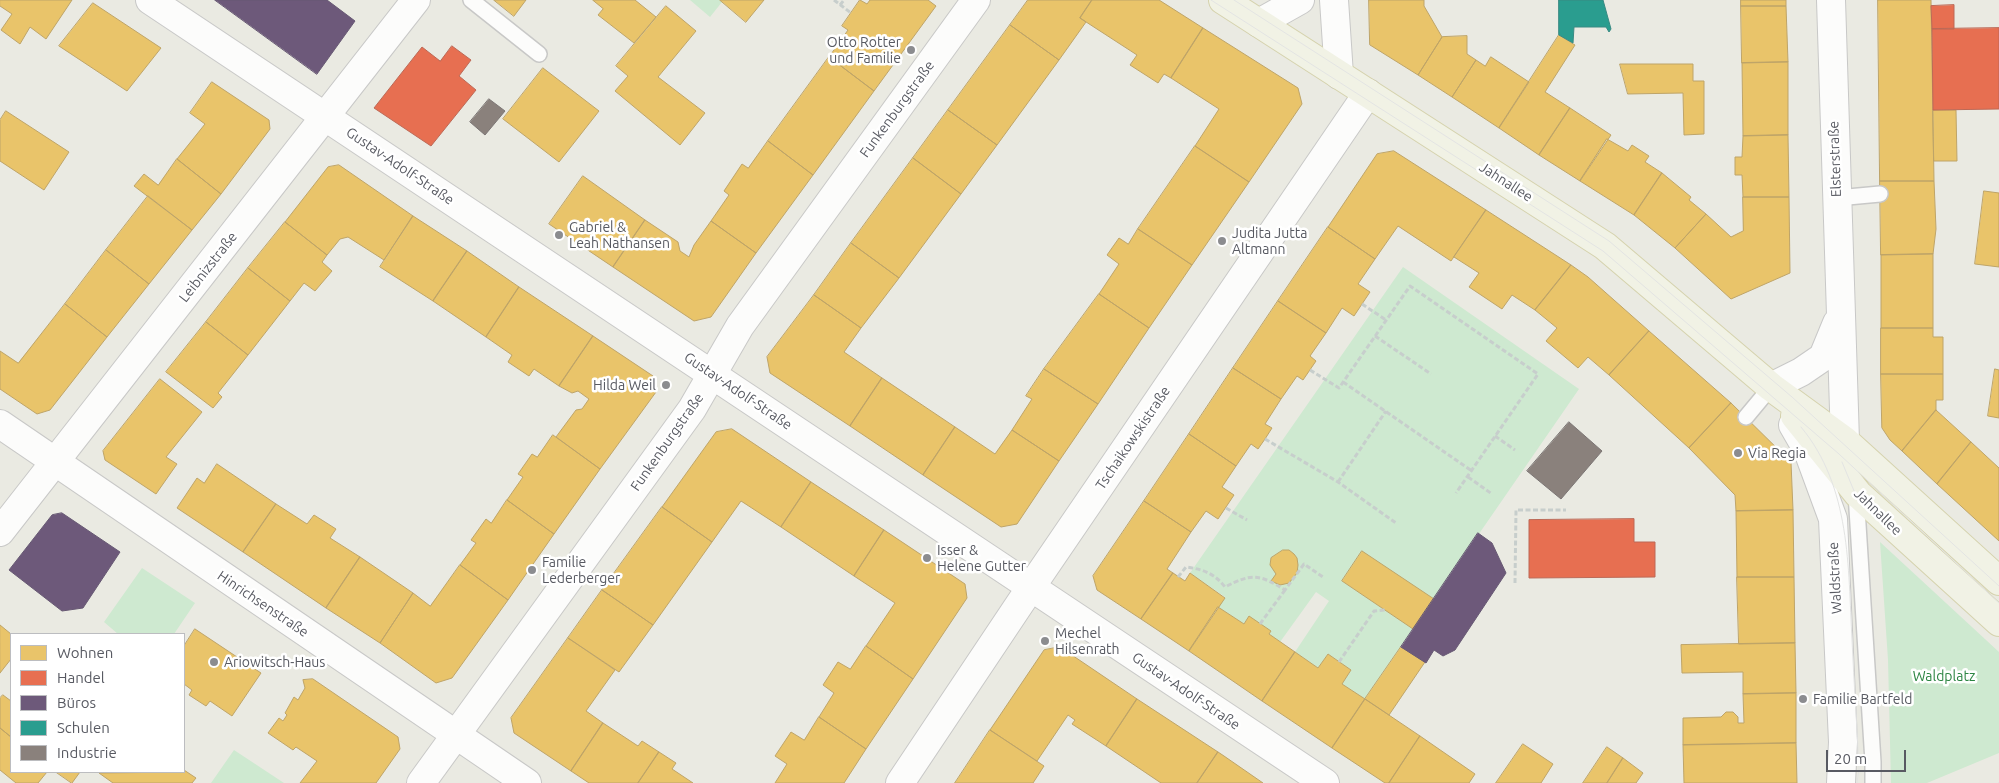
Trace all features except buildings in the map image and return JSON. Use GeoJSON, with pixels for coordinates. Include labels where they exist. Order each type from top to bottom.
{"type":"FeatureCollection","features":[{"type":"Feature","properties":{"kind":"main road","name":"Jahnallee"},"geometry":{"type":"LineString","coordinates":[[1223,0],[1606,246],[1771,387],[1844,441],[1999,582]]}},
{"type":"Feature","properties":{"kind":"main road","name":"Jahnallee"},"geometry":{"type":"LineString","coordinates":[[1771,387],[1856,495],[1999,622]]}},
{"type":"Feature","properties":{"kind":"street","name":"Gustav-Adolf-Straße"},"geometry":{"type":"LineString","coordinates":[[150,0],[1324,783]]}},
{"type":"Feature","properties":{"kind":"street","name":"Leibnizstraße"},"geometry":{"type":"LineString","coordinates":[[0,532],[290,164],[416,0]]}},
{"type":"Feature","properties":{"kind":"street","name":"Funkenburgstraße"},"geometry":{"type":"LineString","coordinates":[[421,783],[692,409],[740,326],[976,0]]}},
{"type":"Feature","properties":{"kind":"street"},"geometry":{"type":"LineString","coordinates":[[1259,24],[1300,0]]}},
{"type":"Feature","properties":{"kind":"street"},"geometry":{"type":"LineString","coordinates":[[1334,0],[1339,75]]}},
{"type":"Feature","properties":{"kind":"street","name":"Elsterstraße"},"geometry":{"type":"LineString","coordinates":[[1832,0],[1844,441]]}},
{"type":"Feature","properties":{"kind":"street","name":"Tschaikowskistraße"},"geometry":{"type":"LineString","coordinates":[[900,783],[1031,587],[1368,94]]}},
{"type":"Feature","properties":{"kind":"street","name":"Elsterstraße"},"geometry":{"type":"LineString","coordinates":[[1771,387],[1801,372],[1824,357],[1840,318]]}},
{"type":"Feature","properties":{"kind":"street","name":"Waldstraße"},"geometry":{"type":"LineString","coordinates":[[1771,387],[1808,451],[1833,519],[1843,742],[1841,783]]}},
{"type":"Feature","properties":{"kind":"street","name":"Hinrichsenstraße"},"geometry":{"type":"LineString","coordinates":[[0,424],[527,783]]}},
{"type":"Feature","properties":{"kind":"lane"},"geometry":{"type":"LineString","coordinates":[[471,0],[539,54]]}},
{"type":"Feature","properties":{"kind":"lane"},"geometry":{"type":"LineString","coordinates":[[1837,198],[1880,194]]}},
{"type":"Feature","properties":{"kind":"lane"},"geometry":{"type":"LineString","coordinates":[[1746,417],[1771,387]]}},
{"type":"Feature","properties":{"kind":"lane"},"geometry":{"type":"LineString","coordinates":[[1844,441],[1856,495],[1874,762],[1873,783]]}},
{"type":"Feature","properties":{"kind":"path"},"geometry":{"type":"LineString","coordinates":[[834,0],[851,13]]}},
{"type":"Feature","properties":{"kind":"path"},"geometry":{"type":"LineString","coordinates":[[840,5],[844,0]]}},
{"type":"Feature","properties":{"kind":"path"},"geometry":{"type":"LineString","coordinates":[[1310,370],[1339,388],[1410,286],[1538,374],[1456,493]]}},
{"type":"Feature","properties":{"kind":"path"},"geometry":{"type":"LineString","coordinates":[[1362,304],[1386,320]]}},
{"type":"Feature","properties":{"kind":"path"},"geometry":{"type":"LineString","coordinates":[[1375,336],[1431,374]]}},
{"type":"Feature","properties":{"kind":"path"},"geometry":{"type":"LineString","coordinates":[[1343,382],[1472,471]]}},
{"type":"Feature","properties":{"kind":"path"},"geometry":{"type":"LineString","coordinates":[[1338,482],[1386,411]]}},
{"type":"Feature","properties":{"kind":"path"},"geometry":{"type":"LineString","coordinates":[[1495,436],[1515,450]]}},
{"type":"Feature","properties":{"kind":"path"},"geometry":{"type":"LineString","coordinates":[[1265,439],[1338,482],[1396,523]]}},
{"type":"Feature","properties":{"kind":"path"},"geometry":{"type":"LineString","coordinates":[[1468,477],[1492,494]]}},
{"type":"Feature","properties":{"kind":"path"},"geometry":{"type":"LineString","coordinates":[[1226,508],[1246,520]]}},
{"type":"Feature","properties":{"kind":"path"},"geometry":{"type":"LineString","coordinates":[[1515,583],[1516,510],[1566,510]]}},
{"type":"Feature","properties":{"kind":"path"},"geometry":{"type":"LineString","coordinates":[[1260,624],[1304,564],[1323,577]]}},
{"type":"Feature","properties":{"kind":"path"},"geometry":{"type":"LineString","coordinates":[[1178,577],[1186,567],[1201,569],[1218,578],[1225,587],[1243,578],[1260,576],[1285,590]]}},
{"type":"Feature","properties":{"kind":"path"},"geometry":{"type":"LineString","coordinates":[[1339,662],[1374,612],[1385,610]]}},
{"type":"Feature","properties":{"kind":"green space"},"geometry":{"type":"Polygon","coordinates":[[[690,0],[720,0],[722,2],[710,17],[690,0]]]}},
{"type":"Feature","properties":{"kind":"green space"},"geometry":{"type":"Polygon","coordinates":[[[1403,267],[1579,389],[1434,599],[1362,552],[1342,581],[1413,629],[1365,699],[1342,684],[1351,670],[1328,654],[1318,668],[1295,652],[1329,601],[1316,592],[1280,642],[1269,634],[1271,631],[1249,617],[1244,624],[1218,607],[1225,597],[1190,573],[1403,267]]]}},
{"type":"Feature","properties":{"kind":"green space","name":"Waldplatz"},"geometry":{"type":"Polygon","coordinates":[[[1880,542],[1999,652],[1999,753],[1927,783],[1891,783],[1888,660],[1880,542]]]}},
{"type":"Feature","properties":{"kind":"green space"},"geometry":{"type":"Polygon","coordinates":[[[142,568],[195,603],[175,633],[117,633],[104,622],[142,568]]]}},
{"type":"Feature","properties":{"kind":"green space"},"geometry":{"type":"Polygon","coordinates":[[[234,750],[284,783],[211,783],[234,750]]]}},
{"type":"Feature","properties":{"kind":"tram line"},"geometry":{"type":"LineString","coordinates":[[1211,0],[1603,251],[1839,454],[1999,603]]}},
{"type":"Feature","properties":{"kind":"tram line"},"geometry":{"type":"LineString","coordinates":[[1234,0],[1609,241],[1792,397],[1999,586]]}},
{"type":"Feature","properties":{"kind":"tram line"},"geometry":{"type":"LineString","coordinates":[[1801,427],[1817,450],[1830,475],[1844,529],[1849,584],[1859,769],[1857,783]]}},
{"type":"Feature","properties":{"kind":"tram line"},"geometry":{"type":"LineString","coordinates":[[1842,462],[1857,498]]}},
{"type":"Feature","properties":{"kind":"place","name":"Otto Rotter und Familie"},"geometry":{"type":"Point","coordinates":[911,50]}},
{"type":"Feature","properties":{"kind":"place","name":"Gabriel & Leah Nathansen"},"geometry":{"type":"Point","coordinates":[559,235]}},
{"type":"Feature","properties":{"kind":"place","name":"Judita Jutta Altmann"},"geometry":{"type":"Point","coordinates":[1222,241]}},
{"type":"Feature","properties":{"kind":"place","name":"Hilda Weil"},"geometry":{"type":"Point","coordinates":[666,385]}},
{"type":"Feature","properties":{"kind":"place","name":"Via Regia"},"geometry":{"type":"Point","coordinates":[1738,453]}},
{"type":"Feature","properties":{"kind":"place","name":"Isser & Helene Gutter"},"geometry":{"type":"Point","coordinates":[927,558]}},
{"type":"Feature","properties":{"kind":"place","name":"Familie Lederberger"},"geometry":{"type":"Point","coordinates":[532,570]}},
{"type":"Feature","properties":{"kind":"place","name":"Mechel Hilsenrath"},"geometry":{"type":"Point","coordinates":[1045,641]}},
{"type":"Feature","properties":{"kind":"place","name":"Ariowitsch-Haus"},"geometry":{"type":"Point","coordinates":[214,662]}},
{"type":"Feature","properties":{"kind":"place","name":"Familie Bartfeld"},"geometry":{"type":"Point","coordinates":[1803,699]}}]}
